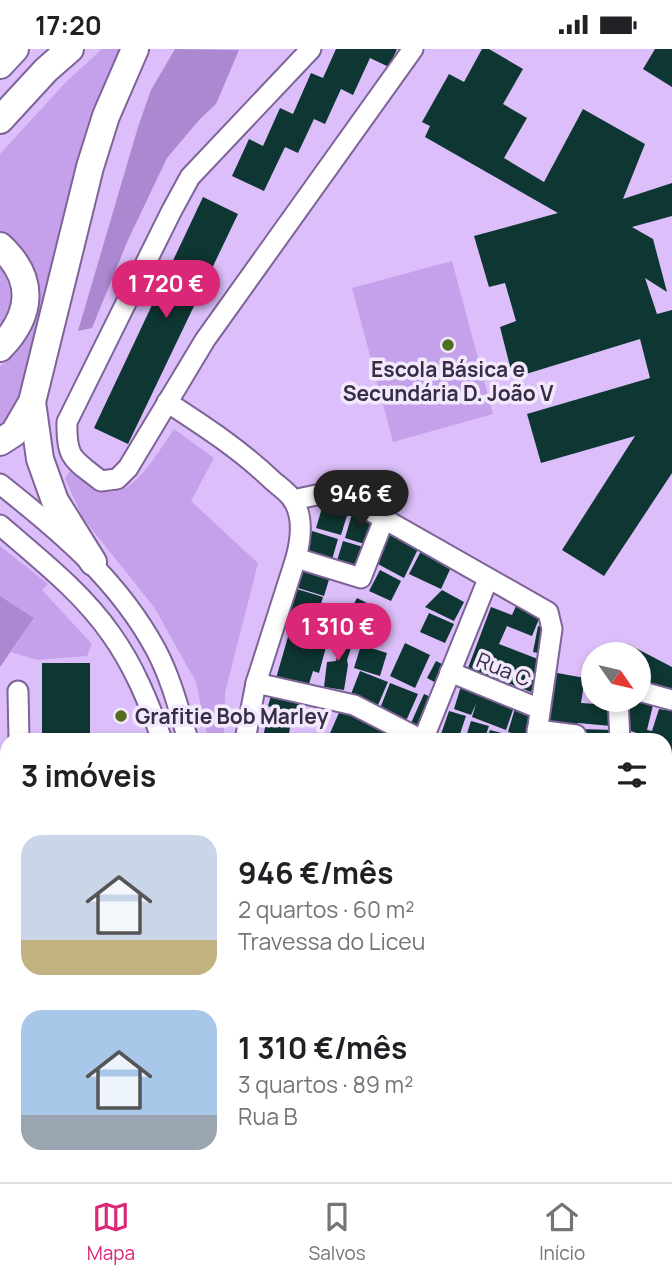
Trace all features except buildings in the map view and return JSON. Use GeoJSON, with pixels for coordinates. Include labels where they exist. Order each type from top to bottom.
{"type":"FeatureCollection","features":[{"type":"Feature","properties":{"kind":"highway"},"geometry":{"type":"LineString","coordinates":[[0,65],[15,49]]}},
{"type":"Feature","properties":{"kind":"highway"},"geometry":{"type":"LineString","coordinates":[[0,120],[46,70],[70,49]]}},
{"type":"Feature","properties":{"kind":"highway"},"geometry":{"type":"LineString","coordinates":[[0,442],[14,433],[33,402],[90,167],[106,116],[135,49]]}},
{"type":"Feature","properties":{"kind":"highway"},"geometry":{"type":"LineString","coordinates":[[0,246],[11,256],[22,274],[26,295],[24,316],[12,336],[0,348]]}},
{"type":"Feature","properties":{"kind":"highway"},"geometry":{"type":"LineString","coordinates":[[33,402],[40,459],[55,501],[93,562]]}},
{"type":"Feature","properties":{"kind":"street"},"geometry":{"type":"LineString","coordinates":[[311,49],[190,177],[67,422],[66,442],[71,457],[101,481],[117,479],[128,468],[205,340],[412,49]]}},
{"type":"Feature","properties":{"kind":"street"},"geometry":{"type":"LineString","coordinates":[[167,402],[229,443],[293,500],[301,523],[301,539],[256,683],[246,733]]}},
{"type":"Feature","properties":{"kind":"street"},"geometry":{"type":"LineString","coordinates":[[0,484],[93,562],[135,615],[157,652],[186,733]]}},
{"type":"Feature","properties":{"kind":"street"},"geometry":{"type":"LineString","coordinates":[[293,500],[335,491],[548,613],[552,629],[537,733]]}},
{"type":"Feature","properties":{"kind":"street"},"geometry":{"type":"LineString","coordinates":[[296,558],[361,578],[384,519]]}},
{"type":"Feature","properties":{"kind":"street"},"geometry":{"type":"LineString","coordinates":[[0,525],[78,595],[110,631],[131,664],[159,733]]}},
{"type":"Feature","properties":{"kind":"street"},"geometry":{"type":"LineString","coordinates":[[426,733],[488,579]]}},
{"type":"Feature","properties":{"kind":"street","name":"Rua C"},"geometry":{"type":"LineString","coordinates":[[450,672],[540,709]]}},
{"type":"Feature","properties":{"kind":"street"},"geometry":{"type":"LineString","coordinates":[[256,683],[354,705],[409,733]]}},
{"type":"Feature","properties":{"kind":"street"},"geometry":{"type":"LineString","coordinates":[[18,691],[19,733]]}},
{"type":"Feature","properties":{"kind":"street"},"geometry":{"type":"LineString","coordinates":[[651,694],[672,700]]}},
{"type":"Feature","properties":{"kind":"street"},"geometry":{"type":"LineString","coordinates":[[619,712],[620,733]]}},
{"type":"Feature","properties":{"kind":"shaded area"},"geometry":{"type":"Polygon","coordinates":[[[102,49],[126,49],[26,392],[0,434],[0,366],[29,335],[39,307],[40,293],[38,279],[30,261],[19,247],[0,231],[0,154],[67,81],[102,49]]]}},
{"type":"Feature","properties":{"kind":"shaded area"},"geometry":{"type":"Polygon","coordinates":[[[175,49],[239,50],[216,104],[167,158],[128,240],[92,328],[78,331],[138,127],[151,90],[175,49]]]}},
{"type":"Feature","properties":{"kind":"shaded area"},"geometry":{"type":"Polygon","coordinates":[[[452,261],[493,414],[393,442],[352,288],[452,261]]]}},
{"type":"Feature","properties":{"kind":"shaded area"},"geometry":{"type":"Polygon","coordinates":[[[0,268],[8,282],[10,297],[0,326],[0,268]]]}},
{"type":"Feature","properties":{"kind":"shaded area"},"geometry":{"type":"Polygon","coordinates":[[[174,429],[214,458],[191,501],[258,563],[225,693],[224,733],[207,733],[196,682],[154,607],[82,517],[65,478],[72,468],[89,484],[104,491],[118,491],[142,474],[174,429]]]}},
{"type":"Feature","properties":{"kind":"shaded area"},"geometry":{"type":"Polygon","coordinates":[[[0,546],[48,584],[42,590],[92,644],[87,656],[37,660],[11,652],[34,618],[0,596],[0,546]]]}},
{"type":"Feature","properties":{"kind":"shaded area"},"geometry":{"type":"Polygon","coordinates":[[[0,596],[34,618],[0,667],[0,596]]]}},
{"type":"Feature","properties":{"kind":"place","name":"Escola Básica e Secundária D. João V"},"geometry":{"type":"Point","coordinates":[448,345]}},
{"type":"Feature","properties":{"kind":"place","name":"Grafitie Bob Marley"},"geometry":{"type":"Point","coordinates":[121,716]}}]}
